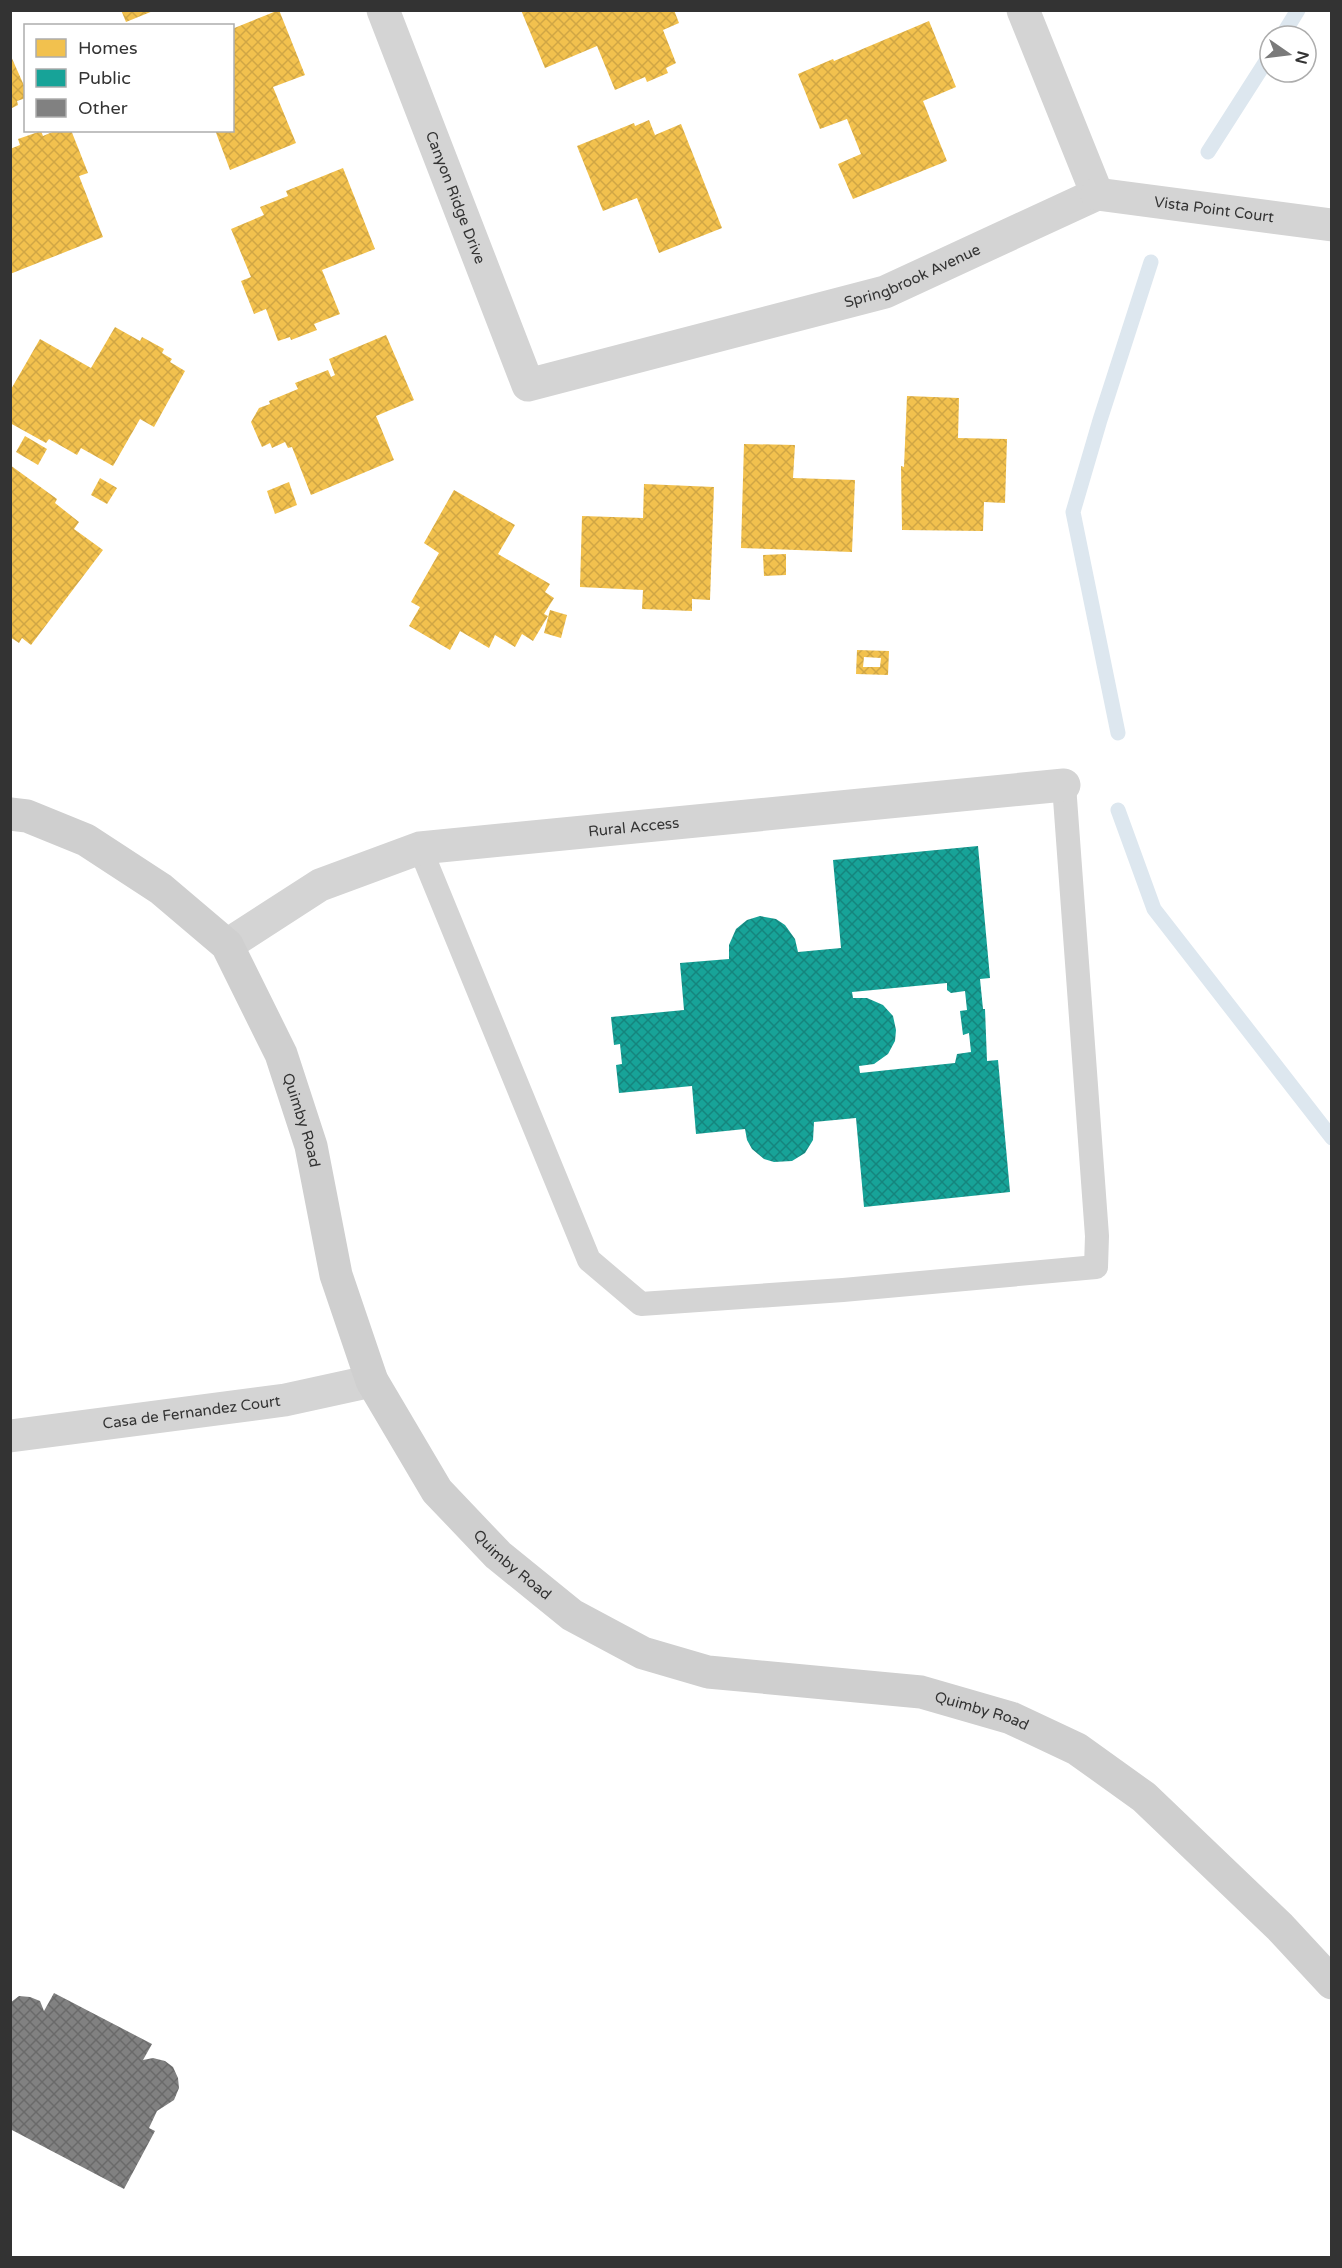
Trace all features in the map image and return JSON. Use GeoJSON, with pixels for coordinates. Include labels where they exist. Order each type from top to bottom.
{"type":"FeatureCollection","features":[{"type":"Feature","properties":{"kind":"street","name":"Canyon Ridge Drive"},"geometry":{"type":"LineString","coordinates":[[382,10],[528,385]]}},
{"type":"Feature","properties":{"kind":"street"},"geometry":{"type":"LineString","coordinates":[[1023,10],[1097,194]]}},
{"type":"Feature","properties":{"kind":"street","name":"Springbrook Avenue"},"geometry":{"type":"LineString","coordinates":[[528,385],[885,292],[1097,194]]}},
{"type":"Feature","properties":{"kind":"street","name":"Vista Point Court"},"geometry":{"type":"LineString","coordinates":[[1097,194],[1332,225]]}},
{"type":"Feature","properties":{"kind":"street","name":"Rural Access"},"geometry":{"type":"LineString","coordinates":[[227,945],[320,885],[420,848],[1064,785]]}},
{"type":"Feature","properties":{"kind":"street","name":"Quimby Road"},"geometry":{"type":"LineString","coordinates":[[10,814],[27,816],[86,840],[161,890],[227,945],[281,1054],[311,1146],[336,1275],[372,1380],[437,1491],[498,1555],[572,1616],[643,1653],[708,1672],[921,1692],[1011,1718],[1077,1749],[1144,1797],[1280,1927],[1332,1983]]}},
{"type":"Feature","properties":{"kind":"street","name":"Casa de Fernandez Court"},"geometry":{"type":"LineString","coordinates":[[10,1436],[285,1400],[372,1380]]}},
{"type":"Feature","properties":{"kind":"lane"},"geometry":{"type":"LineString","coordinates":[[420,848],[589,1260],[641,1304],[855,1289],[1096,1267],[1097,1236],[1064,785]]}},
{"type":"Feature","properties":{"kind":"building: Homes"},"geometry":{"type":"Polygon","coordinates":[[[121,10],[153,10],[153,11],[126,22],[121,10]]]}},
{"type":"Feature","properties":{"kind":"building: Homes"},"geometry":{"type":"Polygon","coordinates":[[[279,10],[305,75],[273,87],[296,143],[230,170],[216,132],[234,132],[234,28],[279,10]]]}},
{"type":"Feature","properties":{"kind":"building: Homes"},"geometry":{"type":"Polygon","coordinates":[[[521,10],[674,10],[679,23],[663,30],[676,63],[666,68],[668,73],[647,82],[645,77],[615,90],[597,46],[545,68],[521,10]]]}},
{"type":"Feature","properties":{"kind":"building: Homes"},"geometry":{"type":"Polygon","coordinates":[[[929,21],[956,87],[923,101],[947,161],[853,199],[838,164],[861,154],[847,119],[820,129],[798,74],[929,21]]]}},
{"type":"Feature","properties":{"kind":"building: Homes"},"geometry":{"type":"Polygon","coordinates":[[[10,54],[24,86],[24,99],[17,101],[18,105],[10,109],[10,54]]]}},
{"type":"Feature","properties":{"kind":"building: Homes"},"geometry":{"type":"Polygon","coordinates":[[[649,120],[655,135],[681,124],[722,228],[659,253],[637,198],[603,211],[577,146],[634,123],[635,126],[649,120]]]}},
{"type":"Feature","properties":{"kind":"building: Homes"},"geometry":{"type":"Polygon","coordinates":[[[38,132],[41,132],[43,136],[52,132],[72,132],[88,173],[79,176],[103,237],[10,274],[10,149],[20,145],[18,139],[38,132]]]}},
{"type":"Feature","properties":{"kind":"building: Homes"},"geometry":{"type":"Polygon","coordinates":[[[343,168],[375,249],[322,270],[340,314],[314,324],[317,330],[291,340],[290,337],[278,341],[266,309],[254,314],[241,281],[251,277],[231,229],[264,215],[260,207],[288,196],[286,191],[343,168]]]}},
{"type":"Feature","properties":{"kind":"building: Homes"},"geometry":{"type":"Polygon","coordinates":[[[115,327],[140,341],[142,337],[164,349],[162,353],[172,359],[170,362],[185,371],[154,427],[140,419],[113,466],[81,448],[77,455],[49,439],[46,443],[10,423],[10,391],[40,339],[91,368],[115,327]]]}},
{"type":"Feature","properties":{"kind":"building: Homes"},"geometry":{"type":"Polygon","coordinates":[[[386,335],[414,400],[376,416],[394,460],[311,495],[292,447],[288,448],[285,442],[272,448],[270,443],[262,447],[251,422],[259,408],[270,404],[269,401],[298,389],[295,383],[328,370],[331,377],[335,375],[329,359],[386,335]]]}},
{"type":"Feature","properties":{"kind":"building: Homes"},"geometry":{"type":"Polygon","coordinates":[[[907,396],[959,398],[958,438],[1007,439],[1005,503],[984,502],[983,531],[902,530],[901,466],[904,467],[907,396]]]}},
{"type":"Feature","properties":{"kind":"building: Homes"},"geometry":{"type":"Polygon","coordinates":[[[25,436],[47,449],[38,465],[16,452],[25,436]]]}},
{"type":"Feature","properties":{"kind":"building: Homes"},"geometry":{"type":"Polygon","coordinates":[[[744,444],[795,445],[793,478],[855,480],[852,552],[741,548],[744,444]]]}},
{"type":"Feature","properties":{"kind":"building: Homes"},"geometry":{"type":"Polygon","coordinates":[[[10,465],[57,499],[55,503],[79,522],[74,529],[103,550],[31,645],[22,638],[19,643],[10,637],[10,465]]]}},
{"type":"Feature","properties":{"kind":"building: Homes"},"geometry":{"type":"Polygon","coordinates":[[[100,478],[117,488],[107,504],[91,495],[100,478]]]}},
{"type":"Feature","properties":{"kind":"building: Homes"},"geometry":{"type":"Polygon","coordinates":[[[289,482],[297,505],[275,514],[267,491],[289,482]]]}},
{"type":"Feature","properties":{"kind":"building: Homes"},"geometry":{"type":"Polygon","coordinates":[[[644,484],[714,487],[710,600],[692,599],[692,611],[642,609],[643,590],[580,587],[582,516],[643,518],[644,484]]]}},
{"type":"Feature","properties":{"kind":"building: Homes"},"geometry":{"type":"Polygon","coordinates":[[[454,490],[515,525],[498,554],[550,584],[545,592],[554,598],[544,614],[548,616],[533,641],[522,634],[515,647],[495,635],[489,648],[460,631],[450,650],[409,626],[420,607],[411,602],[439,553],[424,543],[454,490]]]}},
{"type":"Feature","properties":{"kind":"building: Homes"},"geometry":{"type":"Polygon","coordinates":[[[786,554],[786,575],[764,576],[763,555],[786,554]]]}},
{"type":"Feature","properties":{"kind":"building: Homes"},"geometry":{"type":"Polygon","coordinates":[[[550,610],[567,615],[561,638],[544,633],[550,610]]]}},
{"type":"Feature","properties":{"kind":"building: Homes"},"geometry":{"type":"Polygon","coordinates":[[[857,650],[889,651],[888,675],[856,674],[857,650]],[[864,657],[863,667],[880,667],[881,658],[864,657]]]}},
{"type":"Feature","properties":{"kind":"building: Public"},"geometry":{"type":"Polygon","coordinates":[[[978,846],[990,978],[980,979],[983,1009],[985,1009],[987,1061],[998,1060],[1010,1192],[864,1207],[856,1118],[814,1122],[813,1140],[805,1153],[792,1161],[774,1162],[764,1159],[752,1149],[745,1129],[696,1134],[692,1086],[619,1093],[616,1065],[622,1064],[620,1044],[614,1045],[611,1017],[684,1010],[680,963],[729,959],[729,945],[736,929],[747,920],[760,916],[776,919],[785,925],[795,939],[798,952],[841,948],[833,860],[978,846]],[[947,983],[852,992],[853,998],[867,998],[883,1005],[893,1016],[896,1030],[895,1041],[888,1054],[874,1064],[859,1066],[860,1073],[955,1063],[957,1054],[971,1052],[969,1033],[963,1035],[960,1011],[967,1010],[965,991],[951,993],[947,990],[947,983]]]}},
{"type":"Feature","properties":{"kind":"building: Other"},"geometry":{"type":"Polygon","coordinates":[[[54,1993],[152,2044],[143,2060],[153,2058],[165,2061],[173,2067],[178,2078],[179,2088],[174,2100],[157,2111],[149,2128],[155,2131],[124,2189],[10,2129],[10,2003],[19,1996],[30,1997],[40,2001],[44,2011],[54,1993]]]}},
{"type":"Feature","properties":{"kind":"waterway"},"geometry":{"type":"LineString","coordinates":[[1289,24],[1298,10]]}},
{"type":"Feature","properties":{"kind":"waterway"},"geometry":{"type":"LineString","coordinates":[[1208,152],[1258,74]]}},
{"type":"Feature","properties":{"kind":"waterway"},"geometry":{"type":"LineString","coordinates":[[1118,733],[1073,512],[1151,262]]}},
{"type":"Feature","properties":{"kind":"waterway"},"geometry":{"type":"LineString","coordinates":[[1118,810],[1154,909],[1332,1138]]}}]}
